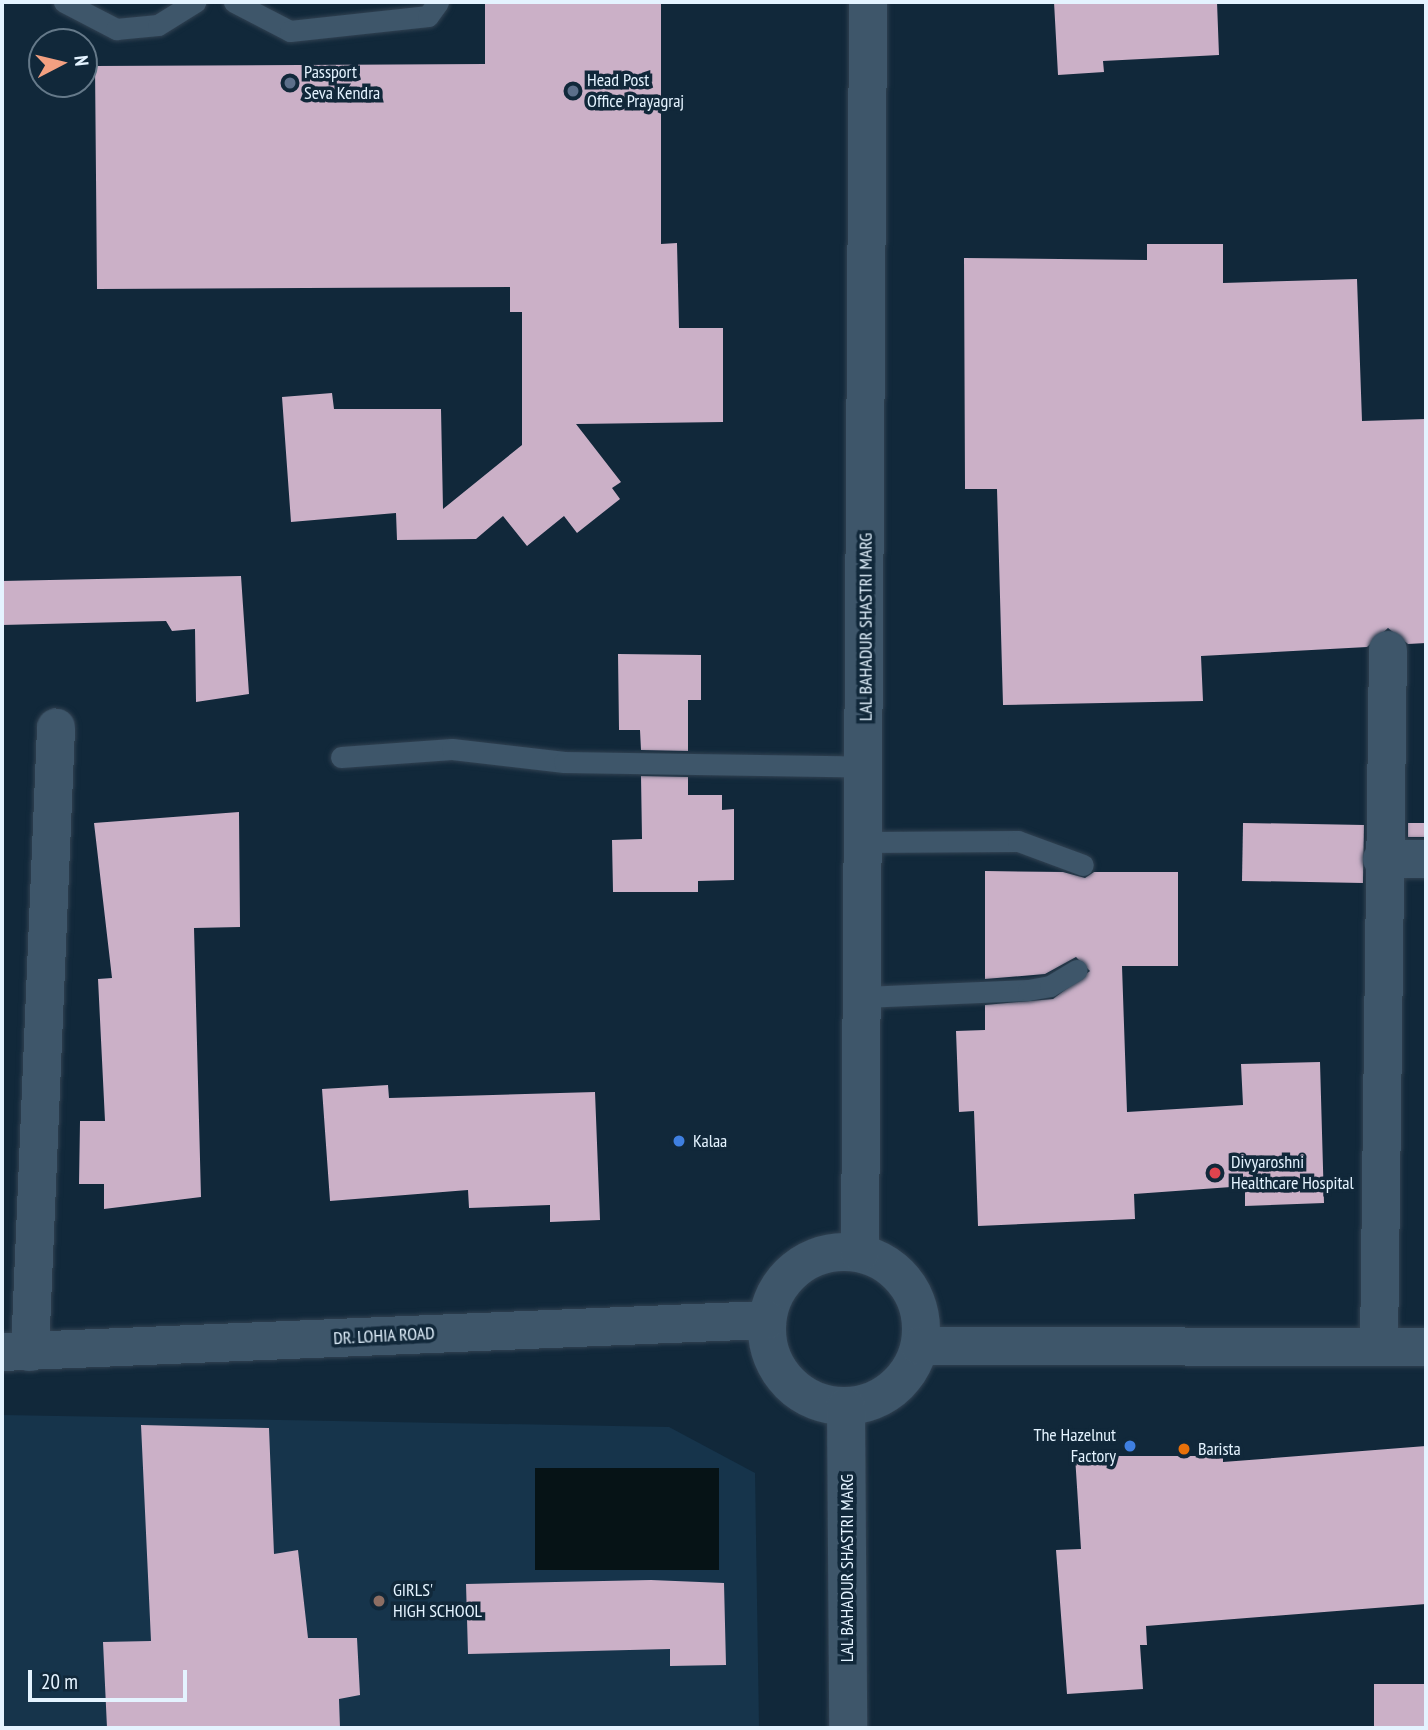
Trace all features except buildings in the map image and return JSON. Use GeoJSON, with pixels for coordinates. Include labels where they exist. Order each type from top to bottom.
{"type":"FeatureCollection","features":[{"type":"Feature","properties":{"kind":"street","name":"LAL BAHADUR SHASTRI MARG"},"geometry":{"type":"LineString","coordinates":[[860,1253],[866,767],[868,2]]}},
{"type":"Feature","properties":{"kind":"street"},"geometry":{"type":"LineString","coordinates":[[1380,1346],[1382,859],[1388,650]]}},
{"type":"Feature","properties":{"kind":"street"},"geometry":{"type":"LineString","coordinates":[[16,1352],[55,728]]}},
{"type":"Feature","properties":{"kind":"street"},"geometry":{"type":"LineString","coordinates":[[1382,859],[1426,859]]}},
{"type":"Feature","properties":{"kind":"street"},"geometry":{"type":"LineString","coordinates":[[836,1251],[860,1253],[902,1277],[916,1298],[920,1346],[895,1388],[846,1407],[797,1390],[768,1347],[767,1320],[790,1273],[836,1251]]}},
{"type":"Feature","properties":{"kind":"street","name":"DR. LOHIA ROAD"},"geometry":{"type":"LineString","coordinates":[[16,1352],[767,1320]]}},
{"type":"Feature","properties":{"kind":"street"},"geometry":{"type":"LineString","coordinates":[[920,1346],[1426,1347]]}},
{"type":"Feature","properties":{"kind":"street","name":"LAL BAHADUR SHASTRI MARG"},"geometry":{"type":"LineString","coordinates":[[846,1407],[848,1728]]}},
{"type":"Feature","properties":{"kind":"lane"},"geometry":{"type":"LineString","coordinates":[[64,2],[116,29],[158,25],[195,2]]}},
{"type":"Feature","properties":{"kind":"lane"},"geometry":{"type":"LineString","coordinates":[[234,2],[290,31],[428,16],[438,2]]}},
{"type":"Feature","properties":{"kind":"lane"},"geometry":{"type":"LineString","coordinates":[[341,757],[452,749],[564,762],[866,767]]}},
{"type":"Feature","properties":{"kind":"lane"},"geometry":{"type":"LineString","coordinates":[[865,842],[1018,841],[1083,865]]}},
{"type":"Feature","properties":{"kind":"lane"},"geometry":{"type":"LineString","coordinates":[[863,997],[1028,990],[1050,986],[1077,970]]}},
{"type":"Feature","properties":{"kind":"shaded area","name":"GIRLS' HIGH SCHOOL"},"geometry":{"type":"Polygon","coordinates":[[[2,1415],[669,1427],[755,1473],[759,1728],[2,1728],[2,1415]]]}},
{"type":"Feature","properties":{"kind":"shaded area"},"geometry":{"type":"Polygon","coordinates":[[[535,1468],[719,1468],[719,1570],[535,1570],[535,1468]]]}},
{"type":"Feature","properties":{"kind":"place","name":"Passport Seva Kendra"},"geometry":{"type":"Point","coordinates":[290,83]}},
{"type":"Feature","properties":{"kind":"place","name":"Head Post Office Prayagraj"},"geometry":{"type":"Point","coordinates":[573,91]}},
{"type":"Feature","properties":{"kind":"place","name":"Kalaa"},"geometry":{"type":"Point","coordinates":[679,1141]}},
{"type":"Feature","properties":{"kind":"place","name":"Divyaroshni Healthcare Hospital"},"geometry":{"type":"Point","coordinates":[1215,1173]}},
{"type":"Feature","properties":{"kind":"place","name":"The Hazelnut Factory"},"geometry":{"type":"Point","coordinates":[1130,1446]}},
{"type":"Feature","properties":{"kind":"place","name":"Barista"},"geometry":{"type":"Point","coordinates":[1184,1449]}},
{"type":"Feature","properties":{"kind":"place","name":"GIRLS' HIGH SCHOOL"},"geometry":{"type":"Point","coordinates":[379,1601]}}]}
